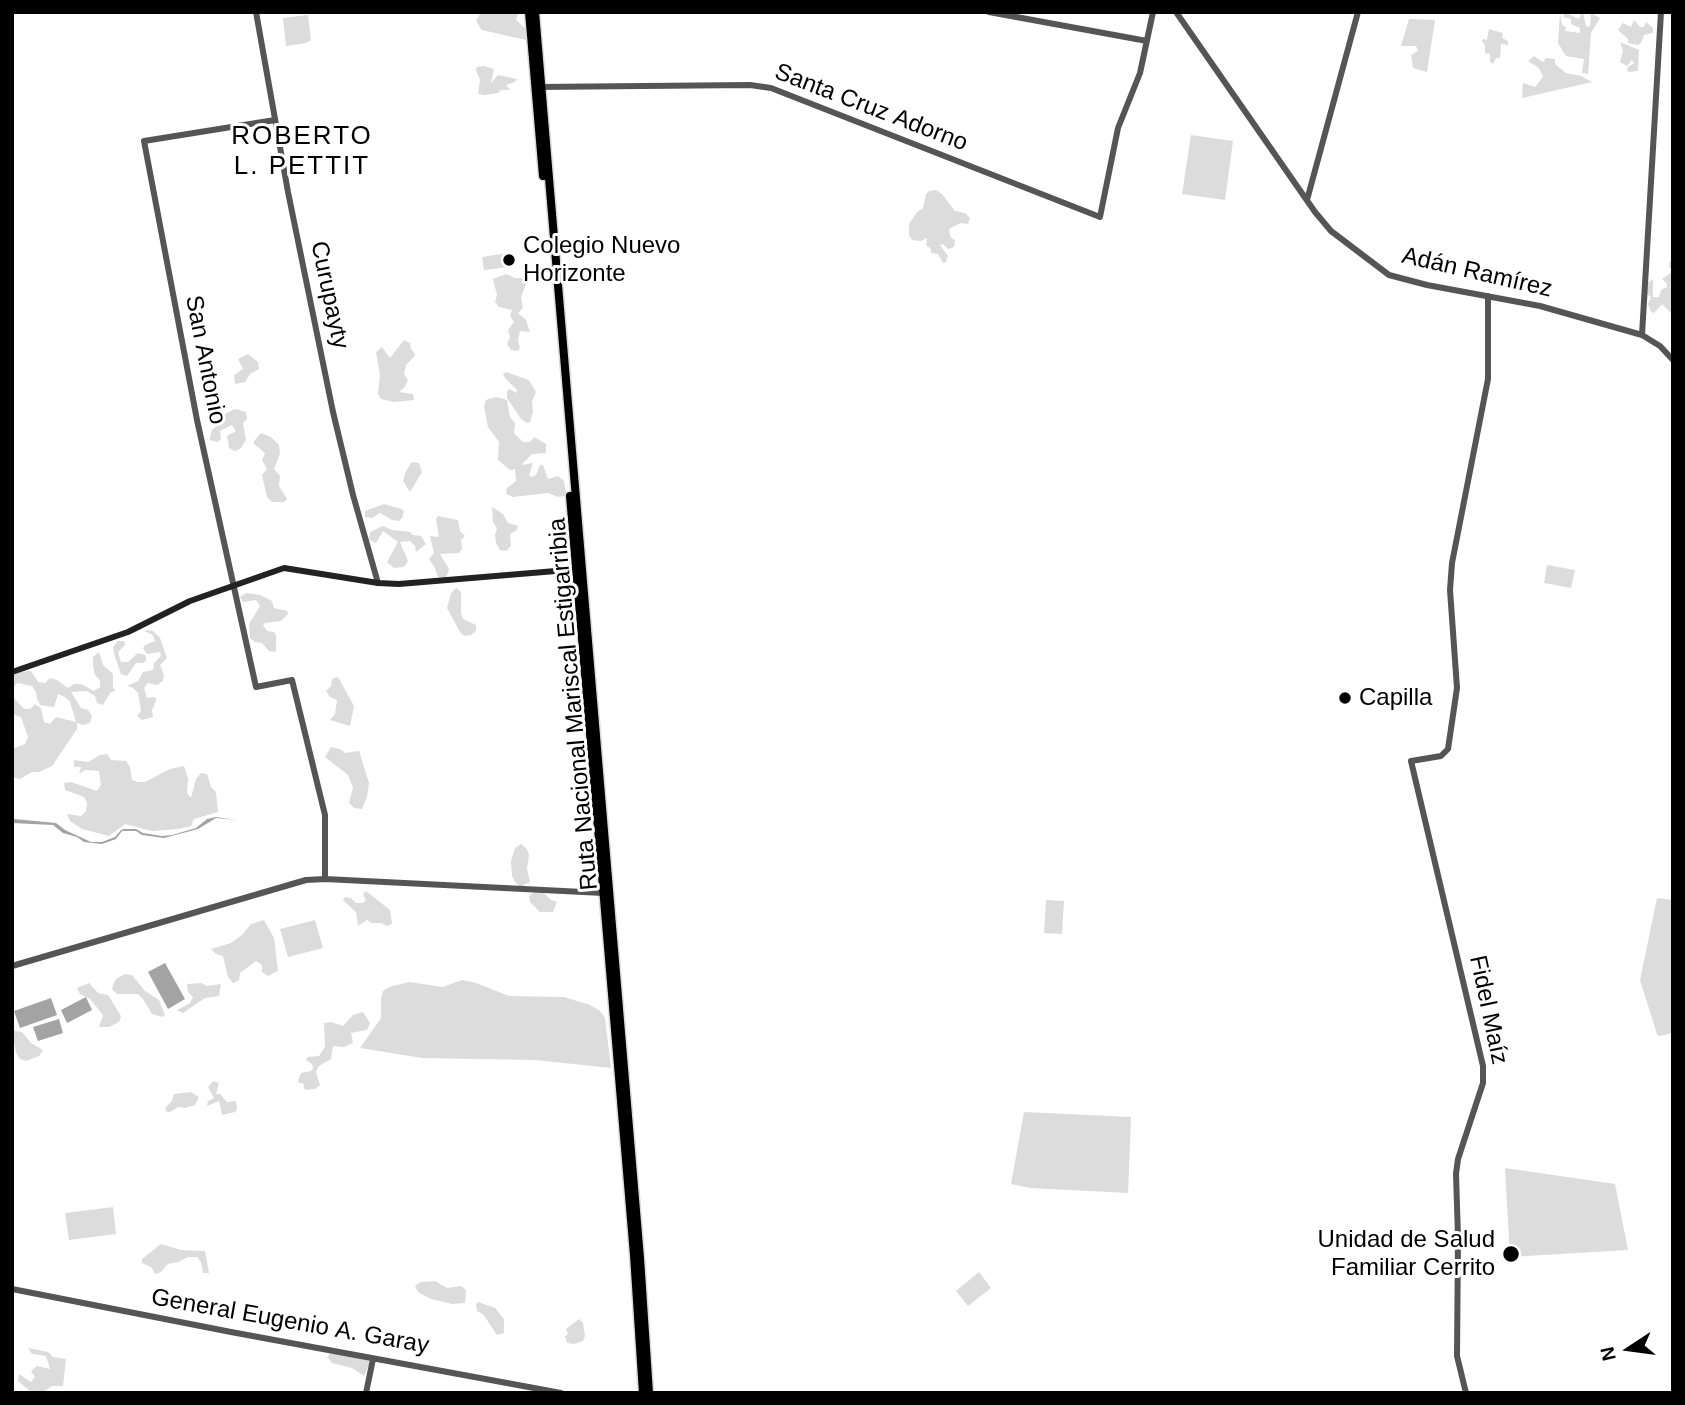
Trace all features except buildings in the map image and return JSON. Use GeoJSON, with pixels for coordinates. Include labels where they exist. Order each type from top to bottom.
{"type":"FeatureCollection","features":[{"type":"Feature","properties":{"kind":"highway","name":"Ruta Nacional Mariscal Estigarribia"},"geometry":{"type":"LineString","coordinates":[[529,12],[538,86],[642,1279],[649,1393]]}},
{"type":"Feature","properties":{"kind":"highway","name":"Ruta Nacional Mariscal Estigarribia"},"geometry":{"type":"LineString","coordinates":[[535,12],[538,86]]}},
{"type":"Feature","properties":{"kind":"highway","name":"Ruta Nacional Mariscal Estigarribia"},"geometry":{"type":"LineString","coordinates":[[579,569],[643,1393]]}},
{"type":"Feature","properties":{"kind":"main road"},"geometry":{"type":"LineString","coordinates":[[12,672],[128,632],[190,601],[284,568],[378,583],[459,580],[579,569]]}},
{"type":"Feature","properties":{"kind":"street","name":"Curupayty"},"geometry":{"type":"LineString","coordinates":[[256,12],[333,412],[378,583]]}},
{"type":"Feature","properties":{"kind":"street"},"geometry":{"type":"LineString","coordinates":[[989,12],[1147,41],[1153,12]]}},
{"type":"Feature","properties":{"kind":"street","name":"Adán Ramírez"},"geometry":{"type":"LineString","coordinates":[[1176,12],[1331,231],[1389,275],[1427,285],[1540,306],[1642,335],[1660,346],[1673,360]]}},
{"type":"Feature","properties":{"kind":"street"},"geometry":{"type":"LineString","coordinates":[[1307,200],[1358,12]]}},
{"type":"Feature","properties":{"kind":"street"},"geometry":{"type":"LineString","coordinates":[[1642,335],[1661,12]]}},
{"type":"Feature","properties":{"kind":"street","name":"Santa Cruz Adorno"},"geometry":{"type":"LineString","coordinates":[[538,86],[751,85],[771,88],[1100,217],[1118,128],[1140,73],[1147,41]]}},
{"type":"Feature","properties":{"kind":"street","name":"San Antonio"},"geometry":{"type":"LineString","coordinates":[[275,120],[144,141],[197,420],[256,687],[292,680],[325,814],[325,879]]}},
{"type":"Feature","properties":{"kind":"street","name":"Fidel Maíz"},"geometry":{"type":"LineString","coordinates":[[1466,1393],[1457,1356],[1456,1174],[1458,1159],[1483,1083],[1483,1066],[1411,761],[1441,756],[1448,749],[1457,688],[1450,590],[1452,563],[1488,379],[1488,296]]}},
{"type":"Feature","properties":{"kind":"street"},"geometry":{"type":"LineString","coordinates":[[12,966],[306,880],[603,893]]}},
{"type":"Feature","properties":{"kind":"street","name":"General Eugenio A. Garay"},"geometry":{"type":"LineString","coordinates":[[12,1289],[561,1393]]}},
{"type":"Feature","properties":{"kind":"street"},"geometry":{"type":"LineString","coordinates":[[366,1393],[373,1359]]}},
{"type":"Feature","properties":{"kind":"shaded area"},"geometry":{"type":"Polygon","coordinates":[[[481,12],[519,12],[516,20],[527,30],[526,40],[482,30],[476,21],[481,12]]]}},
{"type":"Feature","properties":{"kind":"shaded area"},"geometry":{"type":"Polygon","coordinates":[[[1564,12],[1579,19],[1581,15],[1578,12],[1583,12],[1586,26],[1590,27],[1591,13],[1600,18],[1591,33],[1588,74],[1582,73],[1584,59],[1566,56],[1558,43],[1560,13],[1565,31],[1580,33],[1580,28],[1571,24],[1571,19],[1563,17],[1564,12]]]}},
{"type":"Feature","properties":{"kind":"shaded area"},"geometry":{"type":"Polygon","coordinates":[[[308,15],[311,40],[286,46],[283,18],[308,15]]]}},
{"type":"Feature","properties":{"kind":"shaded area"},"geometry":{"type":"Polygon","coordinates":[[[1409,19],[1435,20],[1427,72],[1413,68],[1411,55],[1418,51],[1416,46],[1401,46],[1409,19]]]}},
{"type":"Feature","properties":{"kind":"shaded area"},"geometry":{"type":"Polygon","coordinates":[[[1634,20],[1640,27],[1644,27],[1646,22],[1653,28],[1653,33],[1644,35],[1638,45],[1628,43],[1628,39],[1618,30],[1623,23],[1631,27],[1634,20]]]}},
{"type":"Feature","properties":{"kind":"shaded area"},"geometry":{"type":"Polygon","coordinates":[[[1489,29],[1503,33],[1502,38],[1508,41],[1508,45],[1501,44],[1500,58],[1496,58],[1493,64],[1490,62],[1490,54],[1485,53],[1482,41],[1487,40],[1489,29]]]}},
{"type":"Feature","properties":{"kind":"shaded area"},"geometry":{"type":"Polygon","coordinates":[[[1620,42],[1639,50],[1638,71],[1628,72],[1627,68],[1634,63],[1632,60],[1627,66],[1620,62],[1623,51],[1620,42]]]}},
{"type":"Feature","properties":{"kind":"shaded area"},"geometry":{"type":"Polygon","coordinates":[[[1534,56],[1543,62],[1546,58],[1555,59],[1555,64],[1566,73],[1592,82],[1522,98],[1523,83],[1535,87],[1543,77],[1539,68],[1528,61],[1534,56]]]}},
{"type":"Feature","properties":{"kind":"shaded area"},"geometry":{"type":"Polygon","coordinates":[[[477,67],[494,69],[491,83],[498,75],[517,79],[506,85],[510,90],[478,94],[480,80],[476,70],[477,67]]]}},
{"type":"Feature","properties":{"kind":"shaded area"},"geometry":{"type":"Polygon","coordinates":[[[1191,135],[1233,141],[1225,200],[1182,194],[1191,135]]]}},
{"type":"Feature","properties":{"kind":"shaded area"},"geometry":{"type":"Polygon","coordinates":[[[936,190],[955,211],[965,213],[970,218],[968,224],[961,223],[950,228],[951,238],[955,240],[954,247],[948,249],[943,244],[940,245],[948,256],[943,263],[938,254],[931,253],[931,249],[926,245],[927,238],[921,241],[912,240],[909,235],[909,224],[923,208],[926,194],[936,190]]]}},
{"type":"Feature","properties":{"kind":"shaded area"},"geometry":{"type":"Polygon","coordinates":[[[508,253],[509,267],[484,270],[482,257],[508,253]]]}},
{"type":"Feature","properties":{"kind":"shaded area"},"geometry":{"type":"Polygon","coordinates":[[[1670,261],[1673,261],[1673,315],[1662,304],[1654,313],[1651,312],[1648,304],[1651,297],[1647,294],[1648,283],[1653,279],[1653,297],[1659,297],[1661,290],[1667,287],[1662,279],[1672,272],[1670,261]]]}},
{"type":"Feature","properties":{"kind":"shaded area"},"geometry":{"type":"Polygon","coordinates":[[[506,274],[522,278],[526,284],[521,297],[523,308],[518,313],[526,320],[530,332],[520,331],[518,351],[511,350],[507,344],[510,337],[508,330],[514,322],[510,316],[512,310],[499,307],[495,302],[497,295],[493,279],[506,274]]]}},
{"type":"Feature","properties":{"kind":"shaded area"},"geometry":{"type":"Polygon","coordinates":[[[404,340],[410,343],[415,354],[406,365],[404,374],[408,380],[399,392],[413,394],[414,400],[394,402],[381,399],[378,394],[380,374],[376,352],[382,347],[390,358],[404,340]]]}},
{"type":"Feature","properties":{"kind":"shaded area"},"geometry":{"type":"Polygon","coordinates":[[[248,354],[258,362],[259,369],[250,374],[245,382],[235,384],[234,375],[243,369],[238,359],[248,354]]]}},
{"type":"Feature","properties":{"kind":"shaded area"},"geometry":{"type":"Polygon","coordinates":[[[506,372],[529,380],[536,392],[532,401],[530,422],[521,419],[507,398],[507,391],[510,389],[516,393],[517,390],[505,378],[503,374],[506,372]]]}},
{"type":"Feature","properties":{"kind":"shaded area"},"geometry":{"type":"Polygon","coordinates":[[[496,397],[507,400],[510,417],[515,423],[514,433],[523,442],[530,442],[534,437],[546,444],[546,453],[532,454],[521,465],[533,463],[529,476],[533,477],[540,465],[543,465],[548,479],[558,476],[564,481],[565,496],[558,497],[548,493],[513,497],[506,494],[507,488],[516,481],[515,469],[510,470],[498,460],[499,442],[488,427],[484,406],[486,400],[496,397]]]}},
{"type":"Feature","properties":{"kind":"shaded area"},"geometry":{"type":"Polygon","coordinates":[[[235,409],[246,412],[247,419],[243,423],[246,440],[241,448],[235,451],[229,448],[227,436],[236,431],[232,425],[220,431],[221,439],[217,442],[210,440],[210,437],[212,430],[223,420],[225,414],[235,409]]]}},
{"type":"Feature","properties":{"kind":"shaded area"},"geometry":{"type":"Polygon","coordinates":[[[261,433],[271,437],[279,445],[280,454],[274,469],[280,476],[279,486],[287,499],[284,502],[272,502],[267,497],[262,475],[267,469],[262,460],[265,453],[254,444],[261,433]]]}},
{"type":"Feature","properties":{"kind":"shaded area"},"geometry":{"type":"Polygon","coordinates":[[[412,462],[419,463],[422,472],[410,492],[403,481],[412,462]]]}},
{"type":"Feature","properties":{"kind":"shaded area"},"geometry":{"type":"Polygon","coordinates":[[[384,504],[404,511],[402,518],[399,521],[392,520],[380,513],[372,518],[365,517],[365,511],[384,504]]]}},
{"type":"Feature","properties":{"kind":"shaded area"},"geometry":{"type":"Polygon","coordinates":[[[492,507],[503,514],[508,523],[518,526],[517,530],[510,534],[511,546],[506,551],[500,550],[496,543],[497,528],[493,522],[492,507]]]}},
{"type":"Feature","properties":{"kind":"shaded area"},"geometry":{"type":"Polygon","coordinates":[[[438,516],[458,520],[460,531],[465,536],[461,540],[462,549],[459,553],[440,554],[449,569],[446,579],[438,577],[429,559],[434,553],[430,536],[439,537],[436,519],[438,516]]]}},
{"type":"Feature","properties":{"kind":"shaded area"},"geometry":{"type":"Polygon","coordinates":[[[383,526],[421,536],[426,544],[416,552],[410,541],[400,542],[408,561],[404,567],[394,568],[387,562],[398,542],[383,531],[376,543],[369,540],[370,532],[383,526]]]}},
{"type":"Feature","properties":{"kind":"shaded area"},"geometry":{"type":"Polygon","coordinates":[[[1547,565],[1575,570],[1571,588],[1544,583],[1547,565]]]}},
{"type":"Feature","properties":{"kind":"shaded area"},"geometry":{"type":"Polygon","coordinates":[[[456,588],[461,592],[463,619],[476,625],[476,631],[471,635],[464,636],[460,632],[447,608],[451,593],[456,588]]]}},
{"type":"Feature","properties":{"kind":"shaded area"},"geometry":{"type":"Polygon","coordinates":[[[246,593],[260,595],[272,601],[274,608],[287,611],[288,614],[281,621],[263,625],[267,631],[276,635],[276,652],[269,651],[262,643],[250,638],[249,624],[260,606],[256,600],[243,602],[240,597],[246,593]]]}},
{"type":"Feature","properties":{"kind":"shaded area"},"geometry":{"type":"Polygon","coordinates":[[[144,631],[153,631],[160,638],[167,658],[160,665],[163,681],[157,685],[148,683],[144,688],[147,698],[156,698],[156,701],[152,710],[153,717],[142,720],[137,716],[141,711],[138,693],[127,686],[138,681],[143,672],[153,670],[154,663],[161,656],[160,652],[147,654],[143,648],[155,641],[153,635],[144,631]]]}},
{"type":"Feature","properties":{"kind":"shaded area"},"geometry":{"type":"Polygon","coordinates":[[[118,641],[124,641],[125,645],[118,652],[121,662],[128,662],[138,653],[146,658],[143,663],[136,663],[127,676],[121,674],[115,657],[113,647],[118,641]]]}},
{"type":"Feature","properties":{"kind":"shaded area"},"geometry":{"type":"Polygon","coordinates":[[[99,652],[103,665],[113,674],[113,688],[116,690],[110,693],[103,705],[97,703],[95,696],[87,691],[71,692],[81,708],[88,710],[92,716],[90,723],[77,723],[77,729],[52,766],[20,779],[12,777],[12,749],[25,744],[28,737],[21,717],[12,714],[12,696],[24,709],[30,709],[35,704],[41,708],[44,722],[50,724],[56,717],[76,722],[70,702],[65,697],[58,694],[54,707],[40,705],[32,686],[18,683],[12,688],[12,672],[31,671],[38,682],[45,683],[50,678],[68,688],[81,684],[94,691],[100,687],[100,680],[95,675],[93,665],[93,657],[99,652]]]}},
{"type":"Feature","properties":{"kind":"shaded area"},"geometry":{"type":"Polygon","coordinates":[[[338,677],[354,706],[350,726],[330,720],[335,714],[337,700],[330,697],[326,691],[331,686],[332,679],[338,677]]]}},
{"type":"Feature","properties":{"kind":"shaded area"},"geometry":{"type":"Polygon","coordinates":[[[331,747],[345,753],[359,751],[369,783],[362,809],[354,808],[349,803],[353,788],[348,775],[325,757],[331,747]]]}},
{"type":"Feature","properties":{"kind":"shaded area"},"geometry":{"type":"Polygon","coordinates":[[[107,754],[111,760],[126,761],[132,780],[138,782],[145,782],[170,769],[184,766],[188,779],[187,793],[191,798],[196,779],[201,773],[207,774],[211,787],[216,792],[218,812],[194,819],[191,826],[178,829],[152,831],[125,824],[109,836],[82,829],[70,821],[67,814],[81,816],[86,811],[87,803],[84,797],[65,790],[64,783],[71,782],[97,791],[101,785],[99,771],[85,770],[79,774],[81,767],[74,767],[74,760],[88,762],[107,754]]]}},
{"type":"Feature","properties":{"kind":"shaded area"},"geometry":{"type":"Polygon","coordinates":[[[216,817],[236,820],[216,818],[198,829],[164,838],[142,835],[136,831],[122,831],[116,839],[102,844],[84,842],[63,833],[53,825],[12,823],[14,819],[56,823],[91,842],[102,842],[115,837],[124,829],[136,829],[162,836],[172,835],[196,828],[207,819],[216,817]]]}},
{"type":"Feature","properties":{"kind":"shaded area"},"geometry":{"type":"Polygon","coordinates":[[[521,844],[529,855],[527,869],[530,882],[520,887],[512,876],[511,861],[515,848],[521,844]]]}},
{"type":"Feature","properties":{"kind":"shaded area"},"geometry":{"type":"Polygon","coordinates":[[[541,890],[557,902],[553,912],[540,912],[530,902],[529,896],[541,890]]]}},
{"type":"Feature","properties":{"kind":"shaded area"},"geometry":{"type":"Polygon","coordinates":[[[366,891],[390,910],[390,925],[367,920],[358,926],[356,912],[343,900],[345,897],[356,903],[363,903],[366,900],[363,894],[366,891]]]}},
{"type":"Feature","properties":{"kind":"shaded area"},"geometry":{"type":"Polygon","coordinates":[[[1657,898],[1673,900],[1673,1033],[1659,1036],[1640,980],[1657,898]]]}},
{"type":"Feature","properties":{"kind":"shaded area"},"geometry":{"type":"Polygon","coordinates":[[[1046,900],[1064,901],[1062,934],[1044,933],[1046,900]]]}},
{"type":"Feature","properties":{"kind":"shaded area"},"geometry":{"type":"Polygon","coordinates":[[[264,920],[274,938],[278,971],[268,976],[262,972],[262,965],[256,961],[240,973],[239,980],[233,983],[228,977],[223,956],[211,949],[231,943],[251,924],[264,920]]]}},
{"type":"Feature","properties":{"kind":"shaded area"},"geometry":{"type":"Polygon","coordinates":[[[315,920],[323,948],[288,957],[280,929],[315,920]]]}},
{"type":"Feature","properties":{"kind":"shaded area"},"geometry":{"type":"Polygon","coordinates":[[[165,963],[185,999],[168,1009],[148,972],[165,963]]]}},
{"type":"Feature","properties":{"kind":"shaded area"},"geometry":{"type":"Polygon","coordinates":[[[125,974],[132,975],[145,991],[159,1000],[165,1015],[162,1017],[152,1014],[138,994],[117,994],[112,989],[116,979],[125,974]]]}},
{"type":"Feature","properties":{"kind":"shaded area"},"geometry":{"type":"Polygon","coordinates":[[[462,980],[509,996],[564,997],[590,1005],[605,1018],[611,1068],[535,1060],[422,1058],[360,1048],[381,1018],[381,998],[383,991],[389,987],[409,982],[443,987],[462,980]]]}},
{"type":"Feature","properties":{"kind":"shaded area"},"geometry":{"type":"Polygon","coordinates":[[[89,983],[98,993],[108,995],[121,1016],[119,1022],[109,1027],[99,1027],[103,1015],[77,988],[89,983]]]}},
{"type":"Feature","properties":{"kind":"shaded area"},"geometry":{"type":"Polygon","coordinates":[[[201,983],[207,986],[221,984],[219,996],[205,998],[183,1013],[177,1010],[190,1003],[193,997],[188,992],[187,984],[201,983]]]}},
{"type":"Feature","properties":{"kind":"shaded area"},"geometry":{"type":"Polygon","coordinates":[[[86,997],[92,1010],[67,1023],[61,1010],[86,997]]]}},
{"type":"Feature","properties":{"kind":"shaded area"},"geometry":{"type":"Polygon","coordinates":[[[51,998],[57,1015],[20,1028],[14,1011],[51,998]]]}},
{"type":"Feature","properties":{"kind":"shaded area"},"geometry":{"type":"Polygon","coordinates":[[[363,1012],[370,1023],[367,1030],[351,1033],[353,1043],[344,1047],[333,1046],[331,1059],[319,1066],[316,1072],[320,1085],[315,1089],[305,1090],[303,1083],[298,1080],[301,1073],[313,1068],[306,1060],[308,1057],[319,1056],[325,1047],[324,1023],[343,1026],[353,1015],[363,1012]]]}},
{"type":"Feature","properties":{"kind":"shaded area"},"geometry":{"type":"Polygon","coordinates":[[[59,1019],[63,1033],[38,1041],[33,1027],[59,1019]]]}},
{"type":"Feature","properties":{"kind":"shaded area"},"geometry":{"type":"Polygon","coordinates":[[[12,1030],[22,1032],[31,1043],[43,1050],[39,1056],[26,1061],[20,1059],[16,1053],[12,1030]]]}},
{"type":"Feature","properties":{"kind":"shaded area"},"geometry":{"type":"Polygon","coordinates":[[[213,1081],[219,1083],[216,1094],[220,1094],[227,1102],[236,1101],[235,1112],[222,1115],[219,1101],[207,1106],[208,1101],[214,1098],[208,1087],[213,1081]]]}},
{"type":"Feature","properties":{"kind":"shaded area"},"geometry":{"type":"Polygon","coordinates":[[[191,1092],[199,1097],[195,1105],[178,1107],[167,1112],[165,1108],[172,1101],[174,1094],[191,1092]]]}},
{"type":"Feature","properties":{"kind":"shaded area"},"geometry":{"type":"Polygon","coordinates":[[[1024,1112],[1131,1117],[1128,1193],[1031,1188],[1011,1184],[1024,1112]]]}},
{"type":"Feature","properties":{"kind":"shaded area"},"geometry":{"type":"Polygon","coordinates":[[[1505,1168],[1615,1184],[1628,1250],[1510,1257],[1505,1168]]]}},
{"type":"Feature","properties":{"kind":"shaded area"},"geometry":{"type":"Polygon","coordinates":[[[113,1207],[116,1234],[69,1240],[65,1213],[113,1207]]]}},
{"type":"Feature","properties":{"kind":"shaded area"},"geometry":{"type":"Polygon","coordinates":[[[161,1244],[181,1250],[205,1251],[209,1273],[203,1273],[197,1257],[188,1257],[168,1264],[155,1274],[151,1267],[142,1263],[142,1259],[161,1244]]]}},
{"type":"Feature","properties":{"kind":"shaded area"},"geometry":{"type":"Polygon","coordinates":[[[979,1272],[991,1288],[968,1306],[956,1291],[979,1272]]]}},
{"type":"Feature","properties":{"kind":"shaded area"},"geometry":{"type":"Polygon","coordinates":[[[435,1281],[447,1288],[461,1286],[466,1290],[465,1303],[452,1304],[431,1299],[418,1292],[415,1286],[421,1282],[435,1281]]]}},
{"type":"Feature","properties":{"kind":"shaded area"},"geometry":{"type":"Polygon","coordinates":[[[478,1302],[495,1308],[504,1319],[504,1333],[497,1335],[483,1314],[477,1311],[478,1302]]]}},
{"type":"Feature","properties":{"kind":"shaded area"},"geometry":{"type":"Polygon","coordinates":[[[579,1319],[583,1323],[583,1341],[567,1343],[566,1329],[579,1319]]]}},
{"type":"Feature","properties":{"kind":"shaded area"},"geometry":{"type":"Polygon","coordinates":[[[28,1348],[66,1359],[63,1386],[52,1386],[42,1393],[32,1393],[18,1381],[19,1374],[31,1382],[35,1377],[31,1371],[37,1366],[50,1369],[46,1356],[32,1354],[28,1348]]]}},
{"type":"Feature","properties":{"kind":"shaded area"},"geometry":{"type":"Polygon","coordinates":[[[332,1353],[364,1353],[370,1363],[364,1376],[352,1368],[332,1363],[328,1358],[332,1353]]]}},
{"type":"Feature","properties":{"kind":"place","name":"Colegio Nuevo Horizonte"},"geometry":{"type":"Point","coordinates":[509,260]}},
{"type":"Feature","properties":{"kind":"place","name":"Capilla"},"geometry":{"type":"Point","coordinates":[1345,698]}},
{"type":"Feature","properties":{"kind":"place","name":"Unidad de Salud Familiar Cerrito"},"geometry":{"type":"Point","coordinates":[1511,1254]}},
{"type":"Feature","properties":{"kind":"district","name":"ROBERTO L. PETTIT"},"geometry":{"type":"Point","coordinates":[302,152]}}]}
